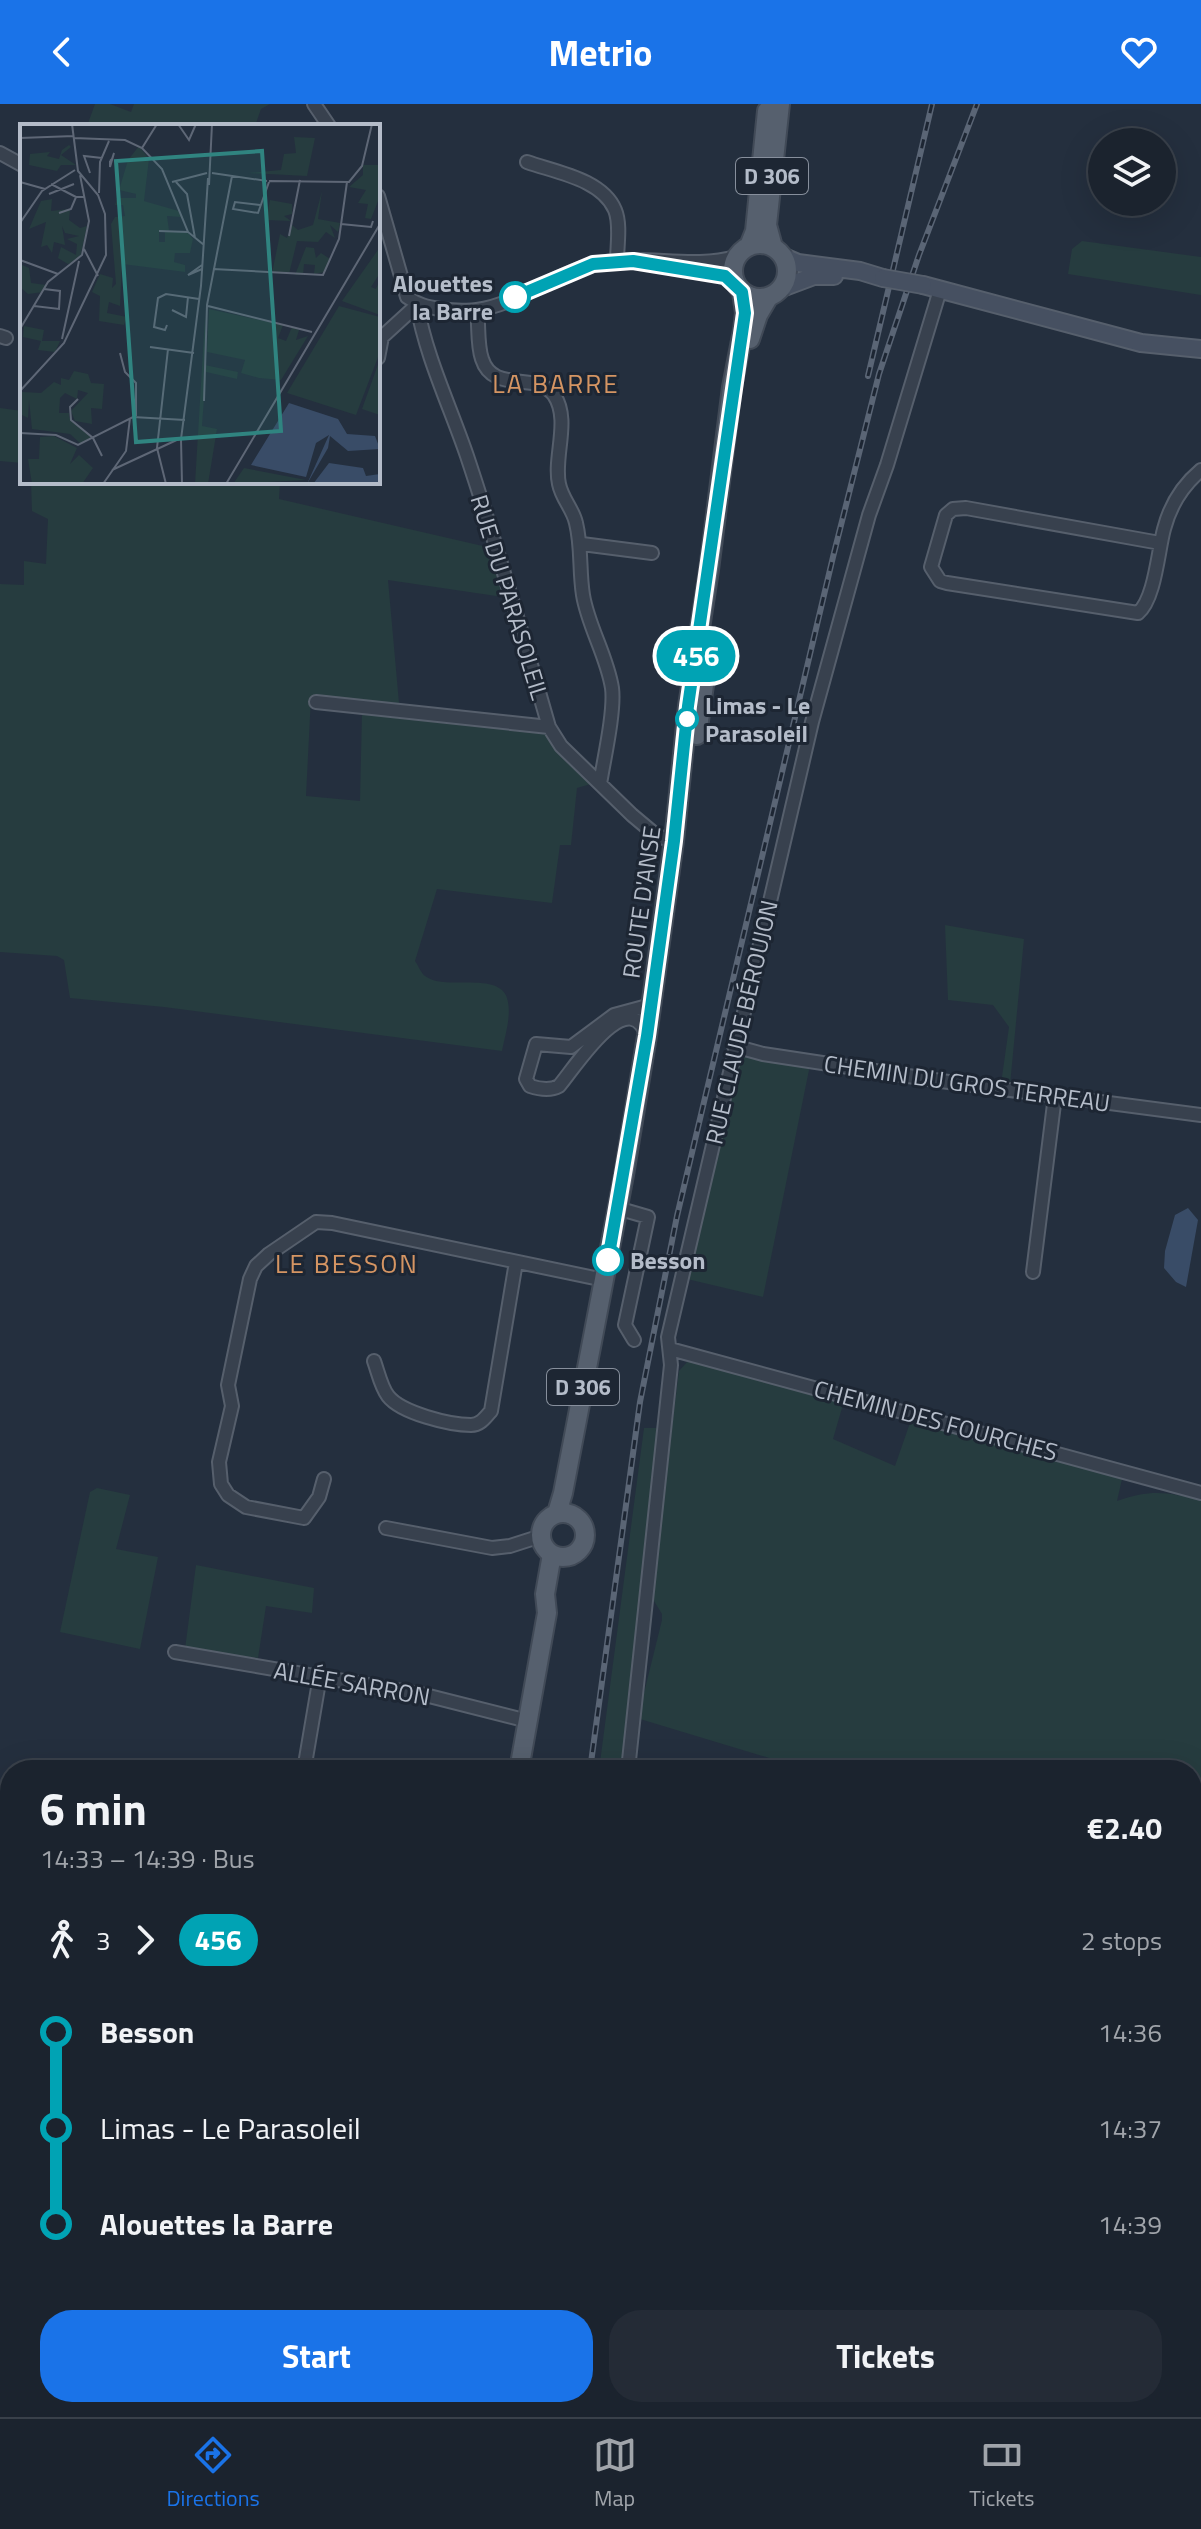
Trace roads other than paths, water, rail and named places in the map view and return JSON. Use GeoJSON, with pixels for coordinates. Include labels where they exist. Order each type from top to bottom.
{"type":"FeatureCollection","features":[{"type":"Feature","properties":{"kind":"main road","name":"D 306"},"geometry":{"type":"LineString","coordinates":[[743,251],[755,231],[767,104]]}},
{"type":"Feature","properties":{"kind":"main road","name":"D 306"},"geometry":{"type":"LineString","coordinates":[[778,252],[767,225],[780,104]]}},
{"type":"Feature","properties":{"kind":"main road"},"geometry":{"type":"LineString","coordinates":[[880,278],[814,276],[759,299],[739,289],[732,271],[743,251],[765,244],[798,263],[843,268],[923,285],[1141,343],[1201,349]]}},
{"type":"Feature","properties":{"kind":"main road"},"geometry":{"type":"LineString","coordinates":[[775,293],[788,273],[778,252]]}},
{"type":"Feature","properties":{"kind":"main road","name":"ROUTE D'ANSE"},"geometry":{"type":"LineString","coordinates":[[564,1513],[563,1493],[647,1036],[674,841],[688,706],[745,313],[739,289]]}},
{"type":"Feature","properties":{"kind":"main road","name":"ROUTE D'ANSE"},"geometry":{"type":"LineString","coordinates":[[564,1513],[624,1210],[669,941],[715,608],[741,388],[751,334],[775,293]]}},
{"type":"Feature","properties":{"kind":"main road"},"geometry":{"type":"LineString","coordinates":[[564,1513],[582,1523],[586,1537],[579,1551],[558,1556],[542,1543],[541,1536],[545,1522],[564,1513]]}},
{"type":"Feature","properties":{"kind":"main road"},"geometry":{"type":"LineString","coordinates":[[521,1760],[547,1613],[556,1596],[558,1556]]}},
{"type":"Feature","properties":{"kind":"street"},"geometry":{"type":"LineString","coordinates":[[314,104],[328,124]]}},
{"type":"Feature","properties":{"kind":"street"},"geometry":{"type":"LineString","coordinates":[[0,153],[20,164]]}},
{"type":"Feature","properties":{"kind":"street"},"geometry":{"type":"LineString","coordinates":[[527,162],[585,182],[605,196],[616,211],[617,261]]}},
{"type":"Feature","properties":{"kind":"street","name":"RUE DU PARASOLEIL"},"geometry":{"type":"LineString","coordinates":[[380,204],[398,273],[407,297],[417,305],[422,332],[485,511],[549,727],[561,746],[657,836],[674,841]]}},
{"type":"Feature","properties":{"kind":"street"},"geometry":{"type":"LineString","coordinates":[[380,348],[382,337],[417,305],[455,311],[477,310],[593,264],[617,261],[715,263],[743,251]]}},
{"type":"Feature","properties":{"kind":"street"},"geometry":{"type":"LineString","coordinates":[[633,261],[715,272],[725,276],[739,289]]}},
{"type":"Feature","properties":{"kind":"street","name":"RUE CLAUDE BÉROUJON"},"geometry":{"type":"LineString","coordinates":[[629,1760],[671,1365],[668,1337],[811,726],[849,582],[940,290]]}},
{"type":"Feature","properties":{"kind":"street"},"geometry":{"type":"LineString","coordinates":[[477,310],[482,360],[490,372],[502,380],[537,385],[555,396],[561,412],[558,481],[562,495],[574,513],[582,544],[583,597],[612,688],[600,784]]}},
{"type":"Feature","properties":{"kind":"street"},"geometry":{"type":"LineString","coordinates":[[1160,543],[966,508],[953,509],[946,515],[931,567],[940,581],[947,583],[1138,613],[1148,600],[1160,543],[1178,496],[1201,470]]}},
{"type":"Feature","properties":{"kind":"street"},"geometry":{"type":"LineString","coordinates":[[582,544],[652,553]]}},
{"type":"Feature","properties":{"kind":"street"},"geometry":{"type":"LineString","coordinates":[[316,702],[549,727]]}},
{"type":"Feature","properties":{"kind":"street"},"geometry":{"type":"LineString","coordinates":[[647,1036],[643,1025],[635,1019],[626,1019],[605,1030],[592,1042],[559,1086],[553,1089],[536,1088],[530,1086],[526,1079],[536,1044],[571,1047],[614,1015],[651,1005]]}},
{"type":"Feature","properties":{"kind":"street","name":"CHEMIN DU GROS TERREAU"},"geometry":{"type":"LineString","coordinates":[[734,1046],[763,1054],[1201,1115]]}},
{"type":"Feature","properties":{"kind":"street"},"geometry":{"type":"LineString","coordinates":[[1033,1272],[1055,1096]]}},
{"type":"Feature","properties":{"kind":"street"},"geometry":{"type":"LineString","coordinates":[[624,1210],[648,1217],[625,1325],[634,1340]]}},
{"type":"Feature","properties":{"kind":"street"},"geometry":{"type":"LineString","coordinates":[[324,1479],[319,1497],[304,1518],[246,1507],[228,1495],[221,1484],[219,1462],[232,1406],[228,1385],[250,1279],[256,1266],[269,1254],[316,1222],[604,1280]]}},
{"type":"Feature","properties":{"kind":"street"},"geometry":{"type":"LineString","coordinates":[[374,1361],[386,1395],[400,1408],[432,1418],[473,1425],[483,1421],[491,1411],[516,1262]]}},
{"type":"Feature","properties":{"kind":"street","name":"CHEMIN DES FOURCHES"},"geometry":{"type":"LineString","coordinates":[[670,1349],[1201,1493]]}},
{"type":"Feature","properties":{"kind":"street"},"geometry":{"type":"LineString","coordinates":[[386,1528],[492,1548],[541,1536]]}},
{"type":"Feature","properties":{"kind":"street","name":"ALLÉE SARRON"},"geometry":{"type":"LineString","coordinates":[[175,1652],[425,1695],[528,1721]]}},
{"type":"Feature","properties":{"kind":"street"},"geometry":{"type":"LineString","coordinates":[[306,1760],[320,1676]]}},
{"type":"Feature","properties":{"kind":"water"},"geometry":{"type":"Polygon","coordinates":[[[1188,1208],[1198,1220],[1186,1287],[1176,1282],[1164,1268],[1165,1251],[1175,1215],[1188,1208]]]}},
{"type":"Feature","properties":{"kind":"railway"},"geometry":{"type":"LineString","coordinates":[[868,376],[932,104]]}},
{"type":"Feature","properties":{"kind":"railway"},"geometry":{"type":"LineString","coordinates":[[591,1760],[640,1402],[677,1216],[879,374],[919,255],[977,104]]}},
{"type":"Feature","properties":{"kind":"place","name":"Alouettes la Barre"},"geometry":{"type":"Point","coordinates":[515,297]}},
{"type":"Feature","properties":{"kind":"place","name":"Limas - Le Parasoleil"},"geometry":{"type":"Point","coordinates":[687,719]}},
{"type":"Feature","properties":{"kind":"place","name":"Besson"},"geometry":{"type":"Point","coordinates":[608,1260]}},
{"type":"Feature","properties":{"kind":"district","name":"LA BARRE"},"geometry":{"type":"Point","coordinates":[556,383]}},
{"type":"Feature","properties":{"kind":"district","name":"LE BESSON"},"geometry":{"type":"Point","coordinates":[347,1263]}}]}
